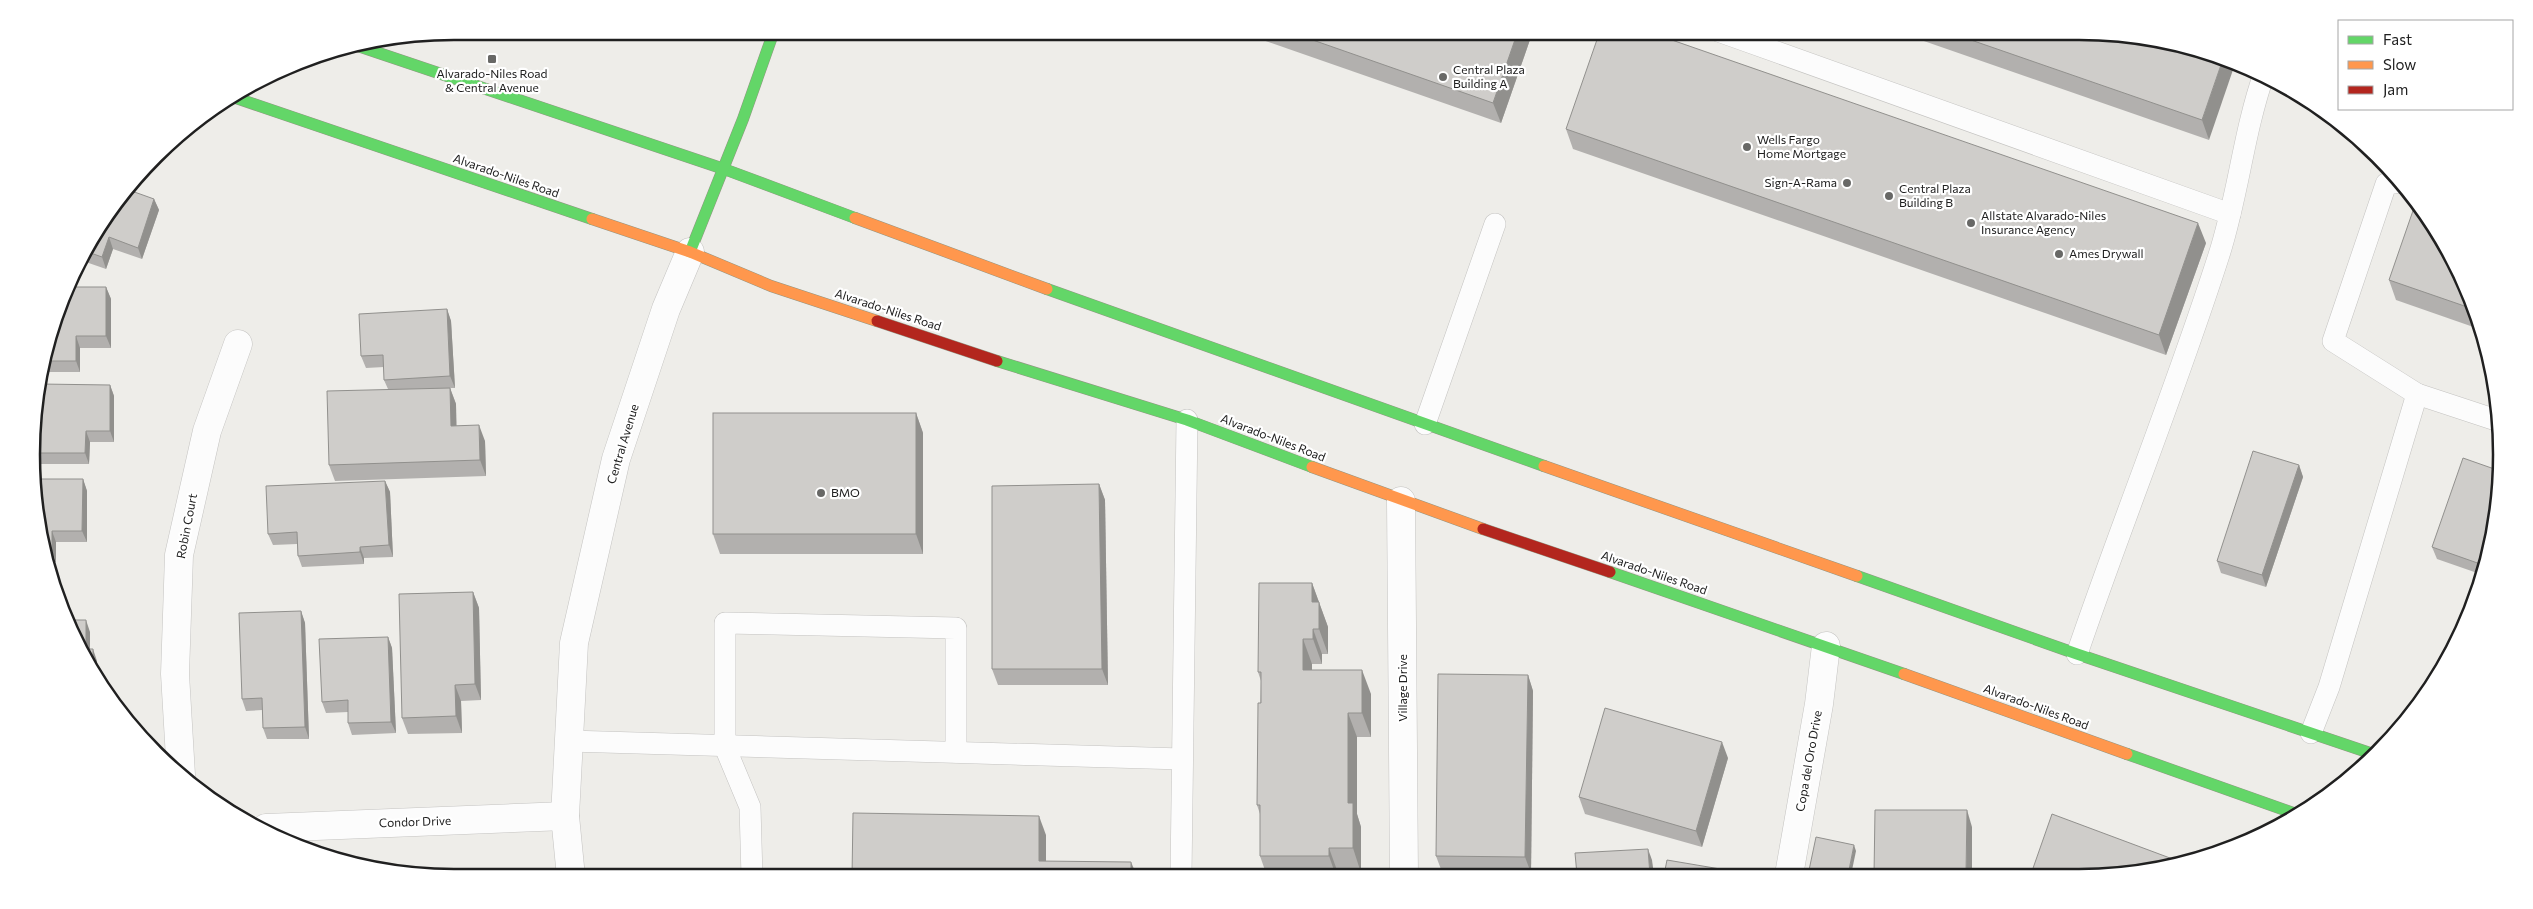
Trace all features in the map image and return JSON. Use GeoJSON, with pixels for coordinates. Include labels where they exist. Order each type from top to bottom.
{"type":"FeatureCollection","features":[{"type":"Feature","properties":{"kind":"main road","name":"Central Avenue"},"geometry":{"type":"LineString","coordinates":[[690,252],[724,169],[771,40]]}},
{"type":"Feature","properties":{"kind":"main road"},"geometry":{"type":"LineString","coordinates":[[368,49],[724,169],[1078,301],[2077,654],[2367,752]]}},
{"type":"Feature","properties":{"kind":"main road","name":"Alvarado-Niles Road"},"geometry":{"type":"LineString","coordinates":[[241,100],[690,252],[771,286],[992,360],[1187,420],[1401,501],[1826,646],[2289,811]]}},
{"type":"Feature","properties":{"kind":"street","name":"Central Avenue"},"geometry":{"type":"LineString","coordinates":[[569,869],[565,816],[574,643],[616,460],[666,308],[690,252]]}},
{"type":"Feature","properties":{"kind":"street","name":"Robin Court"},"geometry":{"type":"LineString","coordinates":[[180,765],[175,674],[179,555],[207,431],[238,344]]}},
{"type":"Feature","properties":{"kind":"street","name":"Village Drive"},"geometry":{"type":"LineString","coordinates":[[1401,501],[1404,869]]}},
{"type":"Feature","properties":{"kind":"street","name":"Copa del Oro Drive"},"geometry":{"type":"LineString","coordinates":[[1790,869],[1819,704],[1826,646]]}},
{"type":"Feature","properties":{"kind":"street","name":"Condor Drive"},"geometry":{"type":"LineString","coordinates":[[275,828],[565,816]]}},
{"type":"Feature","properties":{"kind":"lane"},"geometry":{"type":"LineString","coordinates":[[1743,40],[2230,214]]}},
{"type":"Feature","properties":{"kind":"lane"},"geometry":{"type":"LineString","coordinates":[[2077,654],[2154,446],[2219,256],[2252,110],[2261,83]]}},
{"type":"Feature","properties":{"kind":"lane"},"geometry":{"type":"LineString","coordinates":[[2392,183],[2386,184],[2333,341],[2417,394],[2491,418]]}},
{"type":"Feature","properties":{"kind":"lane"},"geometry":{"type":"LineString","coordinates":[[1425,424],[1495,224]]}},
{"type":"Feature","properties":{"kind":"lane"},"geometry":{"type":"LineString","coordinates":[[2311,733],[2329,687],[2417,394]]}},
{"type":"Feature","properties":{"kind":"lane"},"geometry":{"type":"LineString","coordinates":[[1180,869],[1187,420]]}},
{"type":"Feature","properties":{"kind":"lane"},"geometry":{"type":"LineString","coordinates":[[752,869],[750,807],[725,747],[725,624],[956,628],[956,752]]}},
{"type":"Feature","properties":{"kind":"lane"},"geometry":{"type":"LineString","coordinates":[[569,742],[1182,759]]}},
{"type":"Feature","properties":{"kind":"building"},"geometry":{"type":"Polygon","coordinates":[[[1313,40],[1515,40],[1493,103],[1313,40]]]}},
{"type":"Feature","properties":{"kind":"building","name":"Central Plaza Building B"},"geometry":{"type":"Polygon","coordinates":[[[1597,40],[1672,40],[2198,223],[2159,335],[1566,129],[1597,40]]]}},
{"type":"Feature","properties":{"kind":"building"},"geometry":{"type":"Polygon","coordinates":[[[1971,40],[2106,41],[2159,48],[2212,62],[2221,66],[2202,120],[1971,40]]]}},
{"type":"Feature","properties":{"kind":"building"},"geometry":{"type":"Polygon","coordinates":[[[134,192],[154,199],[138,248],[109,237],[102,257],[92,254],[110,224],[134,192]]]}},
{"type":"Feature","properties":{"kind":"building"},"geometry":{"type":"Polygon","coordinates":[[[2413,210],[2437,247],[2465,306],[2389,280],[2413,210]]]}},
{"type":"Feature","properties":{"kind":"building"},"geometry":{"type":"Polygon","coordinates":[[[76,287],[106,287],[106,336],[76,336],[76,361],[51,361],[62,321],[72,296],[76,287]]]}},
{"type":"Feature","properties":{"kind":"building"},"geometry":{"type":"Polygon","coordinates":[[[447,309],[450,376],[384,380],[383,355],[361,356],[359,314],[447,309]]]}},
{"type":"Feature","properties":{"kind":"building"},"geometry":{"type":"Polygon","coordinates":[[[46,384],[110,385],[110,431],[86,431],[85,453],[40,453],[46,384]]]}},
{"type":"Feature","properties":{"kind":"building"},"geometry":{"type":"Polygon","coordinates":[[[450,388],[451,426],[479,425],[480,460],[329,465],[327,391],[450,388]]]}},
{"type":"Feature","properties":{"kind":"building","name":"BMO"},"geometry":{"type":"Polygon","coordinates":[[[713,413],[916,413],[916,534],[713,534],[713,413]]]}},
{"type":"Feature","properties":{"kind":"building"},"geometry":{"type":"Polygon","coordinates":[[[2253,451],[2299,465],[2262,575],[2217,561],[2253,451]]]}},
{"type":"Feature","properties":{"kind":"building"},"geometry":{"type":"Polygon","coordinates":[[[2463,458],[2492,468],[2489,509],[2479,563],[2432,547],[2463,458]]]}},
{"type":"Feature","properties":{"kind":"building"},"geometry":{"type":"Polygon","coordinates":[[[41,479],[83,479],[82,531],[52,531],[52,551],[48,535],[41,479]]]}},
{"type":"Feature","properties":{"kind":"building"},"geometry":{"type":"Polygon","coordinates":[[[385,481],[389,545],[360,547],[360,552],[298,556],[297,532],[268,534],[266,486],[385,481]]]}},
{"type":"Feature","properties":{"kind":"building"},"geometry":{"type":"Polygon","coordinates":[[[1099,484],[1102,669],[992,669],[992,486],[1099,484]]]}},
{"type":"Feature","properties":{"kind":"building"},"geometry":{"type":"Polygon","coordinates":[[[1259,583],[1312,583],[1312,602],[1319,602],[1319,629],[1313,629],[1313,639],[1303,639],[1303,670],[1362,670],[1362,713],[1348,713],[1348,803],[1353,803],[1353,848],[1329,848],[1329,856],[1260,856],[1260,805],[1257,805],[1258,703],[1261,703],[1261,672],[1258,672],[1259,583]]]}},
{"type":"Feature","properties":{"kind":"building"},"geometry":{"type":"Polygon","coordinates":[[[473,592],[475,684],[455,685],[456,716],[402,718],[399,594],[473,592]]]}},
{"type":"Feature","properties":{"kind":"building"},"geometry":{"type":"Polygon","coordinates":[[[301,611],[305,727],[263,728],[262,698],[242,699],[239,613],[301,611]]]}},
{"type":"Feature","properties":{"kind":"building"},"geometry":{"type":"Polygon","coordinates":[[[75,620],[86,620],[86,644],[75,620]]]}},
{"type":"Feature","properties":{"kind":"building"},"geometry":{"type":"Polygon","coordinates":[[[388,637],[391,722],[348,723],[348,700],[322,702],[319,639],[388,637]]]}},
{"type":"Feature","properties":{"kind":"building"},"geometry":{"type":"Polygon","coordinates":[[[1438,674],[1528,675],[1525,857],[1436,856],[1438,674]]]}},
{"type":"Feature","properties":{"kind":"building"},"geometry":{"type":"Polygon","coordinates":[[[1605,708],[1722,742],[1696,831],[1579,797],[1605,708]]]}},
{"type":"Feature","properties":{"kind":"building"},"geometry":{"type":"Polygon","coordinates":[[[1875,810],[1967,810],[1966,869],[1874,869],[1875,810]]]}},
{"type":"Feature","properties":{"kind":"building"},"geometry":{"type":"Polygon","coordinates":[[[853,813],[1039,816],[1039,861],[1131,862],[1131,869],[852,869],[853,813]]]}},
{"type":"Feature","properties":{"kind":"building"},"geometry":{"type":"Polygon","coordinates":[[[2052,814],[2171,858],[2106,868],[2033,869],[2052,814]]]}},
{"type":"Feature","properties":{"kind":"building"},"geometry":{"type":"Polygon","coordinates":[[[1816,837],[1854,845],[1849,869],[1809,869],[1816,837]]]}},
{"type":"Feature","properties":{"kind":"building"},"geometry":{"type":"Polygon","coordinates":[[[1648,849],[1650,869],[1576,869],[1575,853],[1648,849]]]}},
{"type":"Feature","properties":{"kind":"building"},"geometry":{"type":"Polygon","coordinates":[[[1667,860],[1720,869],[1665,869],[1667,860]]]}},
{"type":"Feature","properties":{"kind":"traffic: fast"},"geometry":{"type":"LineString","coordinates":[[690,252],[743,119],[771,40]]}},
{"type":"Feature","properties":{"kind":"traffic: fast"},"geometry":{"type":"LineString","coordinates":[[368,49],[724,169],[855,218]]}},
{"type":"Feature","properties":{"kind":"traffic: fast"},"geometry":{"type":"LineString","coordinates":[[241,100],[592,219]]}},
{"type":"Feature","properties":{"kind":"traffic: fast"},"geometry":{"type":"LineString","coordinates":[[1047,289],[1544,466]]}},
{"type":"Feature","properties":{"kind":"traffic: fast"},"geometry":{"type":"LineString","coordinates":[[997,361],[1187,420],[1312,467]]}},
{"type":"Feature","properties":{"kind":"traffic: fast"},"geometry":{"type":"LineString","coordinates":[[1610,572],[1904,674]]}},
{"type":"Feature","properties":{"kind":"traffic: fast"},"geometry":{"type":"LineString","coordinates":[[1857,576],[2077,654],[2367,752]]}},
{"type":"Feature","properties":{"kind":"traffic: fast"},"geometry":{"type":"LineString","coordinates":[[2127,754],[2289,811]]}},
{"type":"Feature","properties":{"kind":"traffic: slow"},"geometry":{"type":"LineString","coordinates":[[855,218],[1047,289]]}},
{"type":"Feature","properties":{"kind":"traffic: slow"},"geometry":{"type":"LineString","coordinates":[[592,219],[690,252],[771,286],[877,321]]}},
{"type":"Feature","properties":{"kind":"traffic: slow"},"geometry":{"type":"LineString","coordinates":[[1544,466],[1857,576]]}},
{"type":"Feature","properties":{"kind":"traffic: slow"},"geometry":{"type":"LineString","coordinates":[[1312,467],[1483,529]]}},
{"type":"Feature","properties":{"kind":"traffic: slow"},"geometry":{"type":"LineString","coordinates":[[1904,674],[2127,754]]}},
{"type":"Feature","properties":{"kind":"traffic: jam"},"geometry":{"type":"LineString","coordinates":[[877,321],[997,361]]}},
{"type":"Feature","properties":{"kind":"traffic: jam"},"geometry":{"type":"LineString","coordinates":[[1483,529],[1610,572]]}},
{"type":"Feature","properties":{"kind":"place","name":"Alvarado-Niles Road & Central Avenue"},"geometry":{"type":"Point","coordinates":[492,59]}},
{"type":"Feature","properties":{"kind":"place","name":"Central Plaza Building A"},"geometry":{"type":"Point","coordinates":[1443,77]}},
{"type":"Feature","properties":{"kind":"place","name":"Wells Fargo Home Mortgage"},"geometry":{"type":"Point","coordinates":[1747,147]}},
{"type":"Feature","properties":{"kind":"place","name":"Sign-A-Rama"},"geometry":{"type":"Point","coordinates":[1847,183]}},
{"type":"Feature","properties":{"kind":"place","name":"Central Plaza Building B"},"geometry":{"type":"Point","coordinates":[1889,196]}},
{"type":"Feature","properties":{"kind":"place","name":"Allstate Alvarado-Niles Insurance Agency"},"geometry":{"type":"Point","coordinates":[1971,223]}},
{"type":"Feature","properties":{"kind":"place","name":"Ames Drywall"},"geometry":{"type":"Point","coordinates":[2059,254]}},
{"type":"Feature","properties":{"kind":"place","name":"BMO"},"geometry":{"type":"Point","coordinates":[821,493]}}]}
